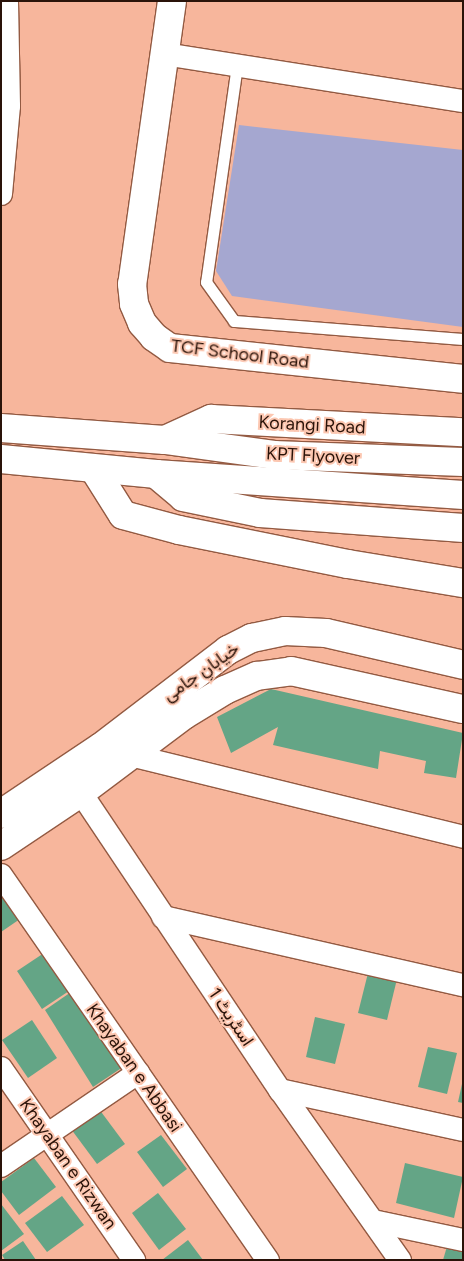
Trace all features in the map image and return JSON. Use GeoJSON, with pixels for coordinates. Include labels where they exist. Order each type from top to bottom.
{"type":"FeatureCollection","features":[{"type":"Feature","properties":{"kind":"main road","name":"TCF School Road"},"geometry":{"type":"LineString","coordinates":[[172,1],[132,284],[137,310],[154,337],[170,348],[463,379]]}},
{"type":"Feature","properties":{"kind":"main road","name":"Korangi Road"},"geometry":{"type":"LineString","coordinates":[[165,440],[211,420],[463,432]]}},
{"type":"Feature","properties":{"kind":"main road","name":"KPT Flyover"},"geometry":{"type":"LineString","coordinates":[[1,428],[165,440],[274,455],[463,462]]}},
{"type":"Feature","properties":{"kind":"main road","name":"KPT Flyover"},"geometry":{"type":"LineString","coordinates":[[1,459],[156,474],[463,494]]}},
{"type":"Feature","properties":{"kind":"main road"},"geometry":{"type":"LineString","coordinates":[[88,468],[123,515],[188,532],[434,580],[463,583]]}},
{"type":"Feature","properties":{"kind":"main road"},"geometry":{"type":"LineString","coordinates":[[156,474],[183,497],[260,514],[463,528]]}},
{"type":"Feature","properties":{"kind":"main road","name":"خیابانِ جامی"},"geometry":{"type":"LineString","coordinates":[[1,846],[170,692],[252,638],[285,631],[326,633],[463,665]]}},
{"type":"Feature","properties":{"kind":"main road","name":"خیابانِ جامی"},"geometry":{"type":"LineString","coordinates":[[1,814],[130,755],[184,715],[225,690],[257,676],[291,671],[463,709]]}},
{"type":"Feature","properties":{"kind":"street"},"geometry":{"type":"LineString","coordinates":[[1,194],[9,106],[5,9]]}},
{"type":"Feature","properties":{"kind":"street"},"geometry":{"type":"LineString","coordinates":[[165,54],[463,101]]}},
{"type":"Feature","properties":{"kind":"street"},"geometry":{"type":"LineString","coordinates":[[130,755],[463,837]]}},
{"type":"Feature","properties":{"kind":"street","name":"اسٹریٹ 1"},"geometry":{"type":"LineString","coordinates":[[69,784],[164,917],[280,1090],[400,1260]]}},
{"type":"Feature","properties":{"kind":"street","name":"Khayaban e Abbasi"},"geometry":{"type":"LineString","coordinates":[[1,875],[268,1260]]}},
{"type":"Feature","properties":{"kind":"street"},"geometry":{"type":"LineString","coordinates":[[164,917],[463,984]]}},
{"type":"Feature","properties":{"kind":"street","name":"Khayaban e Rizwan"},"geometry":{"type":"LineString","coordinates":[[1,1068],[134,1260]]}},
{"type":"Feature","properties":{"kind":"street"},"geometry":{"type":"LineString","coordinates":[[1,1166],[138,1072]]}},
{"type":"Feature","properties":{"kind":"street"},"geometry":{"type":"LineString","coordinates":[[280,1090],[463,1130]]}},
{"type":"Feature","properties":{"kind":"street"},"geometry":{"type":"LineString","coordinates":[[373,1221],[463,1240]]}},
{"type":"Feature","properties":{"kind":"lane"},"geometry":{"type":"LineString","coordinates":[[237,66],[206,282],[234,321],[463,339]]}},
{"type":"Feature","properties":{"kind":"shaded area"},"geometry":{"type":"Polygon","coordinates":[[[239,125],[463,150],[463,327],[232,296],[216,271],[239,125]]]}},
{"type":"Feature","properties":{"kind":"building"},"geometry":{"type":"Polygon","coordinates":[[[271,689],[463,733],[456,778],[424,773],[426,761],[380,751],[378,769],[273,745],[278,727],[231,753],[217,717],[271,689]]]}},
{"type":"Feature","properties":{"kind":"building"},"geometry":{"type":"Polygon","coordinates":[[[1,892],[20,919],[1,932],[1,892]]]}},
{"type":"Feature","properties":{"kind":"building"},"geometry":{"type":"Polygon","coordinates":[[[47,951],[72,989],[42,1009],[17,971],[47,951]]]}},
{"type":"Feature","properties":{"kind":"building"},"geometry":{"type":"Polygon","coordinates":[[[368,973],[397,979],[387,1020],[358,1013],[368,973]]]}},
{"type":"Feature","properties":{"kind":"building"},"geometry":{"type":"Polygon","coordinates":[[[74,990],[123,1067],[93,1087],[45,1010],[74,990]]]}},
{"type":"Feature","properties":{"kind":"building"},"geometry":{"type":"Polygon","coordinates":[[[315,1017],[345,1024],[335,1064],[306,1057],[315,1017]]]}},
{"type":"Feature","properties":{"kind":"building"},"geometry":{"type":"Polygon","coordinates":[[[32,1020],[57,1058],[28,1078],[2,1040],[32,1020]]]}},
{"type":"Feature","properties":{"kind":"building"},"geometry":{"type":"Polygon","coordinates":[[[428,1047],[457,1053],[447,1094],[418,1087],[428,1047]]]}},
{"type":"Feature","properties":{"kind":"building"},"geometry":{"type":"Polygon","coordinates":[[[463,1084],[463,1103],[458,1102],[463,1084]]]}},
{"type":"Feature","properties":{"kind":"building"},"geometry":{"type":"Polygon","coordinates":[[[99,1109],[125,1144],[97,1164],[71,1129],[99,1109]]]}},
{"type":"Feature","properties":{"kind":"building"},"geometry":{"type":"Polygon","coordinates":[[[161,1135],[187,1169],[163,1187],[137,1152],[161,1135]]]}},
{"type":"Feature","properties":{"kind":"building"},"geometry":{"type":"Polygon","coordinates":[[[34,1158],[56,1187],[19,1215],[1,1191],[1,1182],[34,1158]]]}},
{"type":"Feature","properties":{"kind":"building"},"geometry":{"type":"Polygon","coordinates":[[[405,1163],[463,1177],[454,1218],[396,1203],[405,1163]]]}},
{"type":"Feature","properties":{"kind":"building"},"geometry":{"type":"Polygon","coordinates":[[[158,1193],[186,1229],[159,1250],[132,1213],[158,1193]]]}},
{"type":"Feature","properties":{"kind":"building"},"geometry":{"type":"Polygon","coordinates":[[[62,1196],[84,1225],[47,1252],[25,1223],[62,1196]]]}},
{"type":"Feature","properties":{"kind":"building"},"geometry":{"type":"Polygon","coordinates":[[[1,1204],[24,1234],[1,1251],[1,1204]]]}},
{"type":"Feature","properties":{"kind":"building"},"geometry":{"type":"Polygon","coordinates":[[[188,1240],[203,1260],[162,1260],[188,1240]]]}},
{"type":"Feature","properties":{"kind":"building"},"geometry":{"type":"Polygon","coordinates":[[[23,1241],[36,1260],[5,1260],[2,1255],[23,1241]]]}},
{"type":"Feature","properties":{"kind":"building"},"geometry":{"type":"Polygon","coordinates":[[[448,1243],[463,1246],[463,1260],[443,1260],[448,1243]]]}}]}
